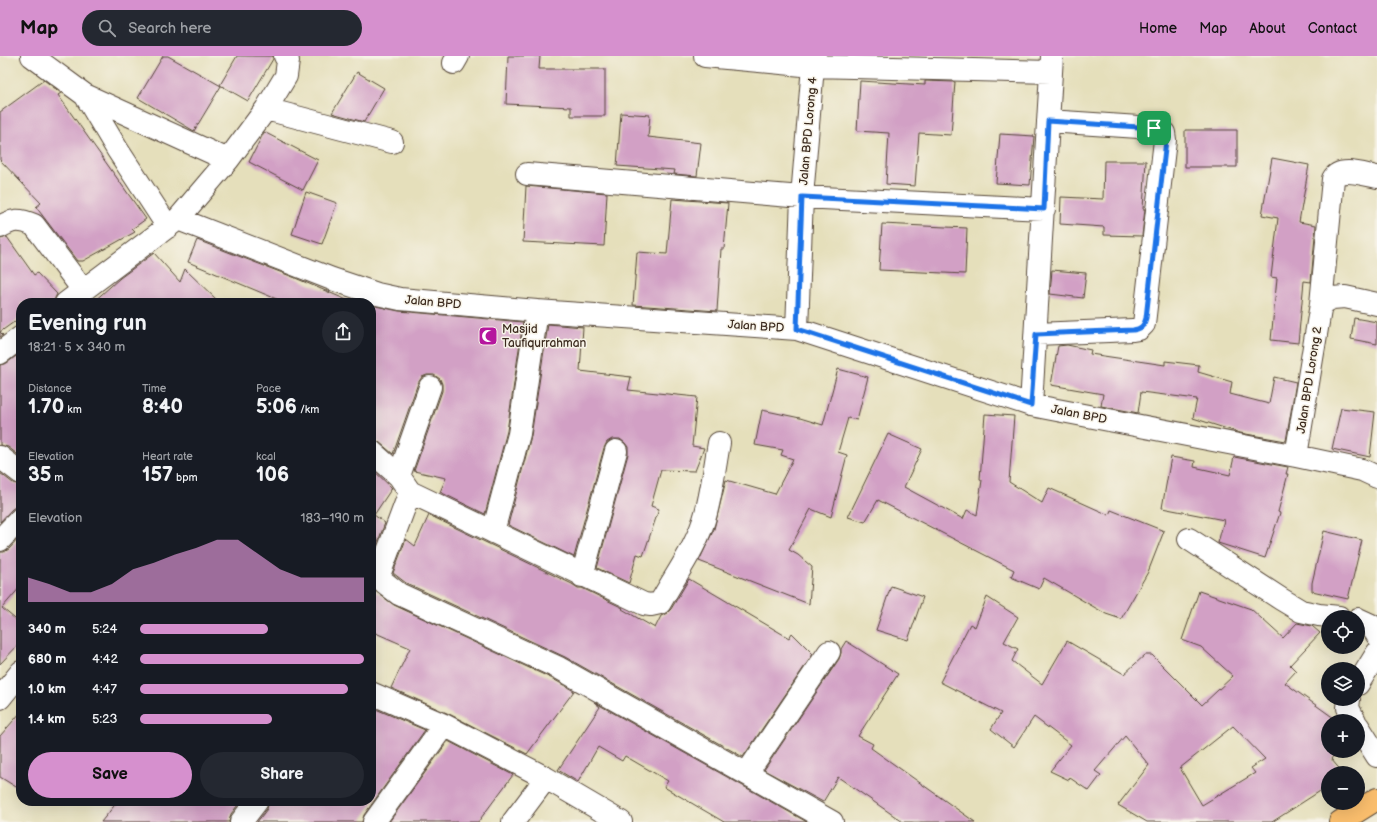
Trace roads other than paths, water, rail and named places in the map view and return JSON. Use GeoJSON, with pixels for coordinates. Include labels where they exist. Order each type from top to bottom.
{"type":"FeatureCollection","features":[{"type":"Feature","properties":{"kind":"main road"},"geometry":{"type":"LineString","coordinates":[[1340,822],[1377,799]]}},
{"type":"Feature","properties":{"kind":"street"},"geometry":{"type":"LineString","coordinates":[[32,56],[85,95],[228,160]]}},
{"type":"Feature","properties":{"kind":"street"},"geometry":{"type":"LineString","coordinates":[[0,228],[7,223],[17,220],[34,225],[75,297],[173,223],[228,160],[266,109],[286,76],[288,61],[285,56]]}},
{"type":"Feature","properties":{"kind":"street","name":"Jalan BPD Lorong 4"},"geometry":{"type":"LineString","coordinates":[[705,56],[814,61],[802,197],[797,329]]}},
{"type":"Feature","properties":{"kind":"street"},"geometry":{"type":"LineString","coordinates":[[814,61],[1051,64],[1044,209],[1031,405]]}},
{"type":"Feature","properties":{"kind":"street"},"geometry":{"type":"LineString","coordinates":[[85,95],[117,149],[173,223]]}},
{"type":"Feature","properties":{"kind":"street"},"geometry":{"type":"LineString","coordinates":[[266,109],[392,142]]}},
{"type":"Feature","properties":{"kind":"street"},"geometry":{"type":"LineString","coordinates":[[1036,334],[1133,330],[1139,329],[1144,324],[1166,140],[1164,133],[1154,128],[1048,121]]}},
{"type":"Feature","properties":{"kind":"street","name":"Jalan BPD Lorong 2"},"geometry":{"type":"LineString","coordinates":[[1296,456],[1321,304],[1333,179],[1338,174],[1343,172],[1352,172],[1377,177]]}},
{"type":"Feature","properties":{"kind":"street"},"geometry":{"type":"LineString","coordinates":[[527,174],[802,197],[1044,209]]}},
{"type":"Feature","properties":{"kind":"street","name":"Jalan BPD"},"geometry":{"type":"LineString","coordinates":[[173,223],[332,279],[377,294],[400,299],[537,311],[797,329],[1031,405],[1296,456],[1362,470],[1377,477]]}},
{"type":"Feature","properties":{"kind":"street"},"geometry":{"type":"LineString","coordinates":[[1321,304],[1332,298],[1345,297],[1377,304]]}},
{"type":"Feature","properties":{"kind":"street"},"geometry":{"type":"LineString","coordinates":[[493,532],[519,434],[537,311]]}},
{"type":"Feature","properties":{"kind":"street"},"geometry":{"type":"LineString","coordinates":[[0,353],[16,341]]}},
{"type":"Feature","properties":{"kind":"street"},"geometry":{"type":"LineString","coordinates":[[376,569],[405,484],[430,388]]}},
{"type":"Feature","properties":{"kind":"street"},"geometry":{"type":"LineString","coordinates":[[376,456],[405,484],[493,532],[582,576],[644,604],[652,605],[660,602],[693,546],[700,531],[706,513],[719,443]]}},
{"type":"Feature","properties":{"kind":"street"},"geometry":{"type":"LineString","coordinates":[[582,576],[616,451]]}},
{"type":"Feature","properties":{"kind":"street"},"geometry":{"type":"LineString","coordinates":[[0,457],[16,469]]}},
{"type":"Feature","properties":{"kind":"street"},"geometry":{"type":"LineString","coordinates":[[0,540],[16,523]]}},
{"type":"Feature","properties":{"kind":"street"},"geometry":{"type":"LineString","coordinates":[[1189,539],[1301,611],[1321,615]]}},
{"type":"Feature","properties":{"kind":"street"},"geometry":{"type":"LineString","coordinates":[[376,577],[399,594],[559,668],[832,822]]}},
{"type":"Feature","properties":{"kind":"street"},"geometry":{"type":"LineString","coordinates":[[1365,623],[1370,625],[1377,634]]}},
{"type":"Feature","properties":{"kind":"street"},"geometry":{"type":"LineString","coordinates":[[747,773],[829,652]]}},
{"type":"Feature","properties":{"kind":"street"},"geometry":{"type":"LineString","coordinates":[[1365,673],[1377,653]]}},
{"type":"Feature","properties":{"kind":"street"},"geometry":{"type":"LineString","coordinates":[[0,698],[16,678]]}},
{"type":"Feature","properties":{"kind":"street"},"geometry":{"type":"LineString","coordinates":[[376,695],[444,725],[546,778],[620,822]]}},
{"type":"Feature","properties":{"kind":"street"},"geometry":{"type":"LineString","coordinates":[[374,822],[444,725]]}},
{"type":"Feature","properties":{"kind":"street"},"geometry":{"type":"LineString","coordinates":[[1365,737],[1377,756]]}},
{"type":"Feature","properties":{"kind":"street"},"geometry":{"type":"LineString","coordinates":[[513,822],[546,778]]}},
{"type":"Feature","properties":{"kind":"street"},"geometry":{"type":"LineString","coordinates":[[241,822],[252,806]]}},
{"type":"Feature","properties":{"kind":"place","name":"Masjid Taufiqurrahman"},"geometry":{"type":"Point","coordinates":[488,336]}}]}
